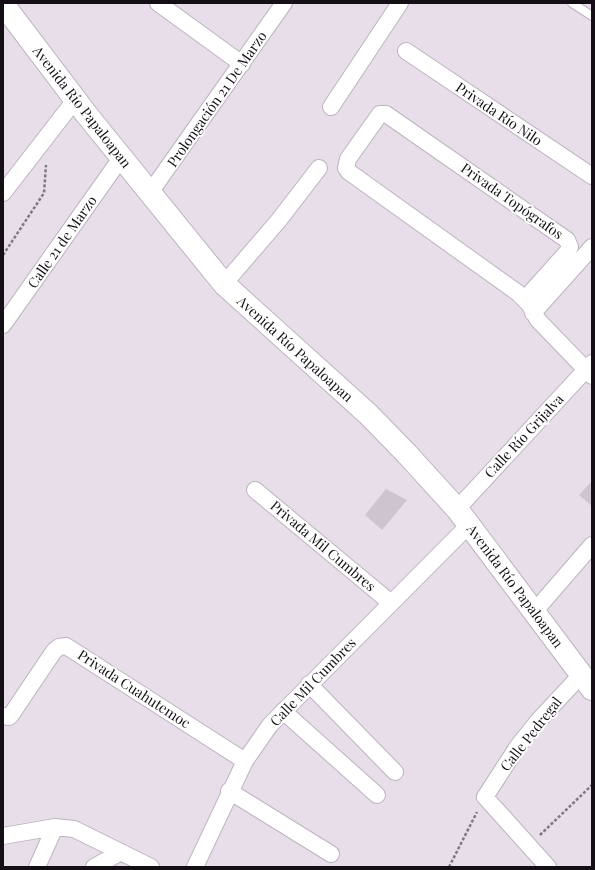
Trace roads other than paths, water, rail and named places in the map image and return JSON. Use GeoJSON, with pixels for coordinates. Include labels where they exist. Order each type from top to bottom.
{"type":"FeatureCollection","features":[{"type":"Feature","properties":{"kind":"main road","name":"Avenida Río Papaloapan"},"geometry":{"type":"LineString","coordinates":[[7,9],[75,100],[149,194],[224,284],[368,414],[463,517],[586,682]]}},
{"type":"Feature","properties":{"kind":"street","name":"Prolongación 21 De Marzo"},"geometry":{"type":"LineString","coordinates":[[149,194],[284,3]]}},
{"type":"Feature","properties":{"kind":"street"},"geometry":{"type":"LineString","coordinates":[[332,108],[400,3]]}},
{"type":"Feature","properties":{"kind":"street"},"geometry":{"type":"LineString","coordinates":[[166,6],[242,64]]}},
{"type":"Feature","properties":{"kind":"street","name":"Privada Río Nilo"},"geometry":{"type":"LineString","coordinates":[[406,51],[592,176]]}},
{"type":"Feature","properties":{"kind":"street"},"geometry":{"type":"LineString","coordinates":[[3,193],[75,100]]}},
{"type":"Feature","properties":{"kind":"street","name":"Privada Topógrafos"},"geometry":{"type":"LineString","coordinates":[[380,114],[386,114],[567,240],[570,247],[568,251],[529,306],[349,172],[346,168],[348,159],[380,114]]}},
{"type":"Feature","properties":{"kind":"street","name":"Calle 21 de Marzo"},"geometry":{"type":"LineString","coordinates":[[3,325],[121,158]]}},
{"type":"Feature","properties":{"kind":"street"},"geometry":{"type":"LineString","coordinates":[[224,284],[279,220],[319,168]]}},
{"type":"Feature","properties":{"kind":"street"},"geometry":{"type":"LineString","coordinates":[[590,370],[529,306],[592,247]]}},
{"type":"Feature","properties":{"kind":"street","name":"Calle Río Grijalva"},"geometry":{"type":"LineString","coordinates":[[463,517],[590,370]]}},
{"type":"Feature","properties":{"kind":"street","name":"Privada Mil Cumbres"},"geometry":{"type":"LineString","coordinates":[[255,490],[392,603]]}},
{"type":"Feature","properties":{"kind":"street","name":"Calle Mil Cumbres"},"geometry":{"type":"LineString","coordinates":[[195,867],[229,791],[245,761],[260,738],[309,684],[392,603],[463,517]]}},
{"type":"Feature","properties":{"kind":"street"},"geometry":{"type":"LineString","coordinates":[[534,612],[592,545]]}},
{"type":"Feature","properties":{"kind":"street","name":"Privada Cuahutemoc"},"geometry":{"type":"LineString","coordinates":[[3,716],[9,717],[11,715],[54,651],[59,647],[66,646],[245,761]]}},
{"type":"Feature","properties":{"kind":"street","name":"Calle Pedregal"},"geometry":{"type":"LineString","coordinates":[[548,867],[485,797],[518,746],[538,721],[586,682]]}},
{"type":"Feature","properties":{"kind":"street"},"geometry":{"type":"LineString","coordinates":[[309,684],[395,772]]}},
{"type":"Feature","properties":{"kind":"street"},"geometry":{"type":"LineString","coordinates":[[283,711],[377,795]]}},
{"type":"Feature","properties":{"kind":"street"},"geometry":{"type":"LineString","coordinates":[[229,791],[331,854]]}},
{"type":"Feature","properties":{"kind":"street"},"geometry":{"type":"LineString","coordinates":[[37,867],[55,828]]}},
{"type":"Feature","properties":{"kind":"street"},"geometry":{"type":"LineString","coordinates":[[3,836],[55,828],[74,829],[151,867]]}},
{"type":"Feature","properties":{"kind":"street"},"geometry":{"type":"LineString","coordinates":[[94,867],[121,852]]}},
{"type":"Feature","properties":{"kind":"lane"},"geometry":{"type":"LineString","coordinates":[[572,3],[592,16]]}}]}
